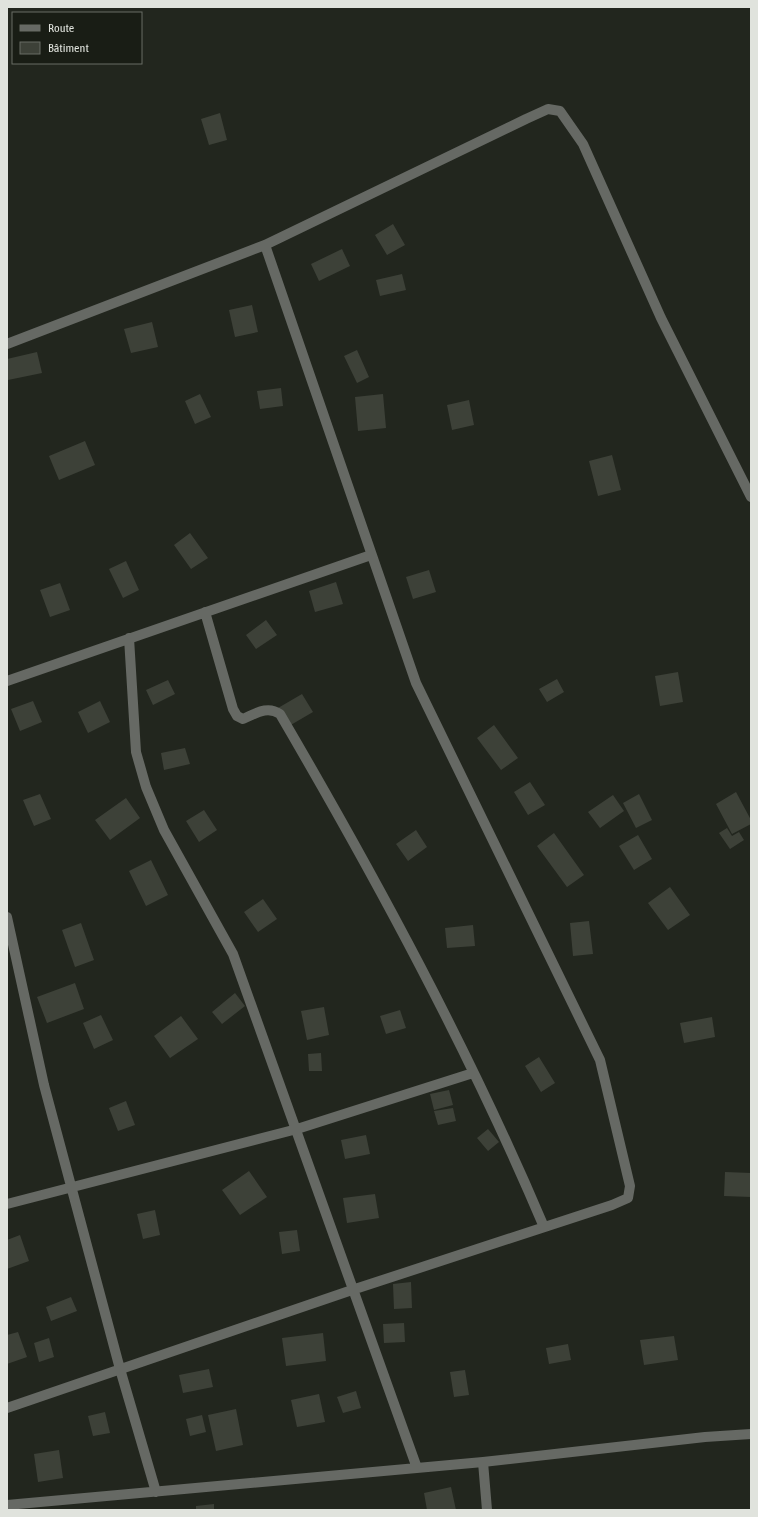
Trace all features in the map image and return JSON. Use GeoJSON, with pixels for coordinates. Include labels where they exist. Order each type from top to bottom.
{"type":"FeatureCollection","features":[{"type":"Feature","properties":{"kind":"street"},"geometry":{"type":"LineString","coordinates":[[7,344],[265,244],[548,109],[560,112],[583,144],[661,318],[751,497]]}},
{"type":"Feature","properties":{"kind":"street"},"geometry":{"type":"LineString","coordinates":[[7,1408],[352,1290],[612,1206],[628,1198],[630,1186],[600,1060],[416,683],[265,244]]}},
{"type":"Feature","properties":{"kind":"street"},"geometry":{"type":"LineString","coordinates":[[7,681],[371,555]]}},
{"type":"Feature","properties":{"kind":"street"},"geometry":{"type":"LineString","coordinates":[[205,612],[233,709],[237,716],[243,719],[267,709],[274,710],[280,714],[348,830],[399,924],[508,1142],[544,1227]]}},
{"type":"Feature","properties":{"kind":"street"},"geometry":{"type":"LineString","coordinates":[[130,638],[136,752],[146,787],[164,830],[233,954],[297,1129],[352,1290],[417,1468]]}},
{"type":"Feature","properties":{"kind":"street"},"geometry":{"type":"LineString","coordinates":[[7,917],[44,1085],[120,1370],[156,1492]]}},
{"type":"Feature","properties":{"kind":"street"},"geometry":{"type":"LineString","coordinates":[[7,1204],[297,1129],[473,1073]]}},
{"type":"Feature","properties":{"kind":"street"},"geometry":{"type":"LineString","coordinates":[[7,1505],[483,1462],[705,1437],[751,1434]]}},
{"type":"Feature","properties":{"kind":"street"},"geometry":{"type":"LineString","coordinates":[[483,1462],[488,1510]]}},
{"type":"Feature","properties":{"kind":"building"},"geometry":{"type":"Polygon","coordinates":[[[220,113],[227,140],[209,145],[201,119],[220,113]]]}},
{"type":"Feature","properties":{"kind":"building"},"geometry":{"type":"Polygon","coordinates":[[[393,224],[405,245],[387,255],[375,235],[393,224]]]}},
{"type":"Feature","properties":{"kind":"building"},"geometry":{"type":"Polygon","coordinates":[[[342,249],[350,266],[319,281],[311,264],[342,249]]]}},
{"type":"Feature","properties":{"kind":"building"},"geometry":{"type":"Polygon","coordinates":[[[402,274],[406,290],[380,296],[376,280],[402,274]]]}},
{"type":"Feature","properties":{"kind":"building"},"geometry":{"type":"Polygon","coordinates":[[[252,305],[258,332],[235,337],[229,310],[252,305]]]}},
{"type":"Feature","properties":{"kind":"building"},"geometry":{"type":"Polygon","coordinates":[[[152,322],[158,347],[131,353],[124,329],[152,322]]]}},
{"type":"Feature","properties":{"kind":"building"},"geometry":{"type":"Polygon","coordinates":[[[357,350],[369,377],[357,383],[344,356],[357,350]]]}},
{"type":"Feature","properties":{"kind":"building"},"geometry":{"type":"Polygon","coordinates":[[[37,352],[42,373],[8,380],[7,359],[37,352]]]}},
{"type":"Feature","properties":{"kind":"building"},"geometry":{"type":"Polygon","coordinates":[[[281,388],[283,406],[260,409],[257,391],[281,388]]]}},
{"type":"Feature","properties":{"kind":"building"},"geometry":{"type":"Polygon","coordinates":[[[200,394],[211,417],[195,424],[185,401],[200,394]]]}},
{"type":"Feature","properties":{"kind":"building"},"geometry":{"type":"Polygon","coordinates":[[[383,394],[386,428],[358,431],[355,397],[383,394]]]}},
{"type":"Feature","properties":{"kind":"building"},"geometry":{"type":"Polygon","coordinates":[[[469,400],[474,425],[452,430],[447,405],[469,400]]]}},
{"type":"Feature","properties":{"kind":"building"},"geometry":{"type":"Polygon","coordinates":[[[85,441],[95,465],[59,480],[49,456],[85,441]]]}},
{"type":"Feature","properties":{"kind":"building"},"geometry":{"type":"Polygon","coordinates":[[[612,455],[621,490],[598,496],[589,461],[612,455]]]}},
{"type":"Feature","properties":{"kind":"building"},"geometry":{"type":"Polygon","coordinates":[[[190,533],[208,558],[191,569],[174,545],[190,533]]]}},
{"type":"Feature","properties":{"kind":"building"},"geometry":{"type":"Polygon","coordinates":[[[126,561],[139,590],[123,598],[109,569],[126,561]]]}},
{"type":"Feature","properties":{"kind":"building"},"geometry":{"type":"Polygon","coordinates":[[[429,570],[436,592],[413,599],[406,577],[429,570]]]}},
{"type":"Feature","properties":{"kind":"building"},"geometry":{"type":"Polygon","coordinates":[[[336,582],[343,604],[315,612],[309,591],[336,582]]]}},
{"type":"Feature","properties":{"kind":"building"},"geometry":{"type":"Polygon","coordinates":[[[60,583],[70,610],[50,617],[40,590],[60,583]]]}},
{"type":"Feature","properties":{"kind":"building"},"geometry":{"type":"Polygon","coordinates":[[[266,620],[277,635],[256,649],[246,635],[266,620]]]}},
{"type":"Feature","properties":{"kind":"building"},"geometry":{"type":"Polygon","coordinates":[[[678,672],[683,702],[660,706],[655,676],[678,672]]]}},
{"type":"Feature","properties":{"kind":"building"},"geometry":{"type":"Polygon","coordinates":[[[557,679],[564,692],[547,702],[539,689],[557,679]]]}},
{"type":"Feature","properties":{"kind":"building"},"geometry":{"type":"Polygon","coordinates":[[[168,680],[175,694],[153,705],[146,690],[168,680]]]}},
{"type":"Feature","properties":{"kind":"building"},"geometry":{"type":"Polygon","coordinates":[[[302,694],[313,712],[289,726],[278,708],[302,694]]]}},
{"type":"Feature","properties":{"kind":"building"},"geometry":{"type":"Polygon","coordinates":[[[33,701],[42,722],[20,731],[11,709],[33,701]]]}},
{"type":"Feature","properties":{"kind":"building"},"geometry":{"type":"Polygon","coordinates":[[[100,701],[110,722],[88,733],[78,712],[100,701]]]}},
{"type":"Feature","properties":{"kind":"building"},"geometry":{"type":"Polygon","coordinates":[[[494,725],[518,758],[501,770],[477,738],[494,725]]]}},
{"type":"Feature","properties":{"kind":"building"},"geometry":{"type":"Polygon","coordinates":[[[185,748],[190,764],[164,770],[161,753],[185,748]]]}},
{"type":"Feature","properties":{"kind":"building"},"geometry":{"type":"Polygon","coordinates":[[[530,782],[545,805],[528,815],[514,792],[530,782]]]}},
{"type":"Feature","properties":{"kind":"building"},"geometry":{"type":"Polygon","coordinates":[[[736,792],[751,820],[751,824],[732,834],[716,804],[736,792]]]}},
{"type":"Feature","properties":{"kind":"building"},"geometry":{"type":"Polygon","coordinates":[[[40,794],[51,819],[34,826],[23,800],[40,794]]]}},
{"type":"Feature","properties":{"kind":"building"},"geometry":{"type":"Polygon","coordinates":[[[639,794],[652,820],[636,828],[623,803],[639,794]]]}},
{"type":"Feature","properties":{"kind":"building"},"geometry":{"type":"Polygon","coordinates":[[[613,795],[624,811],[600,828],[588,812],[613,795]]]}},
{"type":"Feature","properties":{"kind":"building"},"geometry":{"type":"Polygon","coordinates":[[[126,798],[140,818],[110,840],[95,820],[126,798]]]}},
{"type":"Feature","properties":{"kind":"building"},"geometry":{"type":"Polygon","coordinates":[[[204,810],[217,830],[199,842],[186,821],[204,810]]]}},
{"type":"Feature","properties":{"kind":"building"},"geometry":{"type":"Polygon","coordinates":[[[727,828],[732,836],[739,832],[744,840],[730,849],[719,833],[727,828]]]}},
{"type":"Feature","properties":{"kind":"building"},"geometry":{"type":"Polygon","coordinates":[[[416,830],[427,847],[408,861],[396,844],[416,830]]]}},
{"type":"Feature","properties":{"kind":"building"},"geometry":{"type":"Polygon","coordinates":[[[554,833],[584,875],[567,887],[537,846],[554,833]]]}},
{"type":"Feature","properties":{"kind":"building"},"geometry":{"type":"Polygon","coordinates":[[[638,835],[652,859],[634,870],[619,846],[638,835]]]}},
{"type":"Feature","properties":{"kind":"building"},"geometry":{"type":"Polygon","coordinates":[[[151,860],[168,895],[146,906],[129,871],[151,860]]]}},
{"type":"Feature","properties":{"kind":"building"},"geometry":{"type":"Polygon","coordinates":[[[670,887],[690,915],[668,930],[648,903],[670,887]]]}},
{"type":"Feature","properties":{"kind":"building"},"geometry":{"type":"Polygon","coordinates":[[[263,899],[277,919],[258,932],[244,912],[263,899]]]}},
{"type":"Feature","properties":{"kind":"building"},"geometry":{"type":"Polygon","coordinates":[[[589,921],[593,954],[573,956],[570,923],[589,921]]]}},
{"type":"Feature","properties":{"kind":"building"},"geometry":{"type":"Polygon","coordinates":[[[81,923],[94,960],[75,967],[62,930],[81,923]]]}},
{"type":"Feature","properties":{"kind":"building"},"geometry":{"type":"Polygon","coordinates":[[[473,925],[475,946],[447,948],[445,928],[473,925]]]}},
{"type":"Feature","properties":{"kind":"building"},"geometry":{"type":"Polygon","coordinates":[[[75,983],[84,1009],[47,1023],[37,997],[75,983]]]}},
{"type":"Feature","properties":{"kind":"building"},"geometry":{"type":"Polygon","coordinates":[[[235,993],[245,1006],[222,1024],[212,1012],[235,993]]]}},
{"type":"Feature","properties":{"kind":"building"},"geometry":{"type":"Polygon","coordinates":[[[324,1007],[329,1035],[307,1040],[301,1011],[324,1007]]]}},
{"type":"Feature","properties":{"kind":"building"},"geometry":{"type":"Polygon","coordinates":[[[400,1010],[406,1028],[386,1034],[380,1016],[400,1010]]]}},
{"type":"Feature","properties":{"kind":"building"},"geometry":{"type":"Polygon","coordinates":[[[101,1015],[113,1040],[94,1049],[83,1023],[101,1015]]]}},
{"type":"Feature","properties":{"kind":"building"},"geometry":{"type":"Polygon","coordinates":[[[181,1016],[198,1039],[170,1058],[154,1036],[181,1016]]]}},
{"type":"Feature","properties":{"kind":"building"},"geometry":{"type":"Polygon","coordinates":[[[712,1017],[715,1037],[684,1043],[680,1023],[712,1017]]]}},
{"type":"Feature","properties":{"kind":"building"},"geometry":{"type":"Polygon","coordinates":[[[321,1053],[322,1071],[309,1071],[308,1054],[321,1053]]]}},
{"type":"Feature","properties":{"kind":"building"},"geometry":{"type":"Polygon","coordinates":[[[539,1057],[555,1083],[541,1092],[525,1066],[539,1057]]]}},
{"type":"Feature","properties":{"kind":"building"},"geometry":{"type":"Polygon","coordinates":[[[449,1090],[453,1105],[434,1110],[430,1094],[449,1090]]]}},
{"type":"Feature","properties":{"kind":"building"},"geometry":{"type":"Polygon","coordinates":[[[126,1101],[135,1125],[118,1131],[109,1108],[126,1101]]]}},
{"type":"Feature","properties":{"kind":"building"},"geometry":{"type":"Polygon","coordinates":[[[453,1108],[456,1121],[438,1125],[434,1111],[453,1108]]]}},
{"type":"Feature","properties":{"kind":"building"},"geometry":{"type":"Polygon","coordinates":[[[488,1129],[499,1142],[488,1151],[477,1138],[488,1129]]]}},
{"type":"Feature","properties":{"kind":"building"},"geometry":{"type":"Polygon","coordinates":[[[366,1135],[370,1154],[345,1159],[341,1140],[366,1135]]]}},
{"type":"Feature","properties":{"kind":"building"},"geometry":{"type":"Polygon","coordinates":[[[249,1171],[267,1197],[240,1215],[222,1190],[249,1171]]]}},
{"type":"Feature","properties":{"kind":"building"},"geometry":{"type":"Polygon","coordinates":[[[725,1172],[751,1173],[751,1197],[724,1196],[725,1172]]]}},
{"type":"Feature","properties":{"kind":"building"},"geometry":{"type":"Polygon","coordinates":[[[375,1194],[379,1218],[347,1223],[343,1198],[375,1194]]]}},
{"type":"Feature","properties":{"kind":"building"},"geometry":{"type":"Polygon","coordinates":[[[155,1210],[160,1235],[143,1239],[137,1214],[155,1210]]]}},
{"type":"Feature","properties":{"kind":"building"},"geometry":{"type":"Polygon","coordinates":[[[297,1230],[300,1251],[282,1254],[279,1232],[297,1230]]]}},
{"type":"Feature","properties":{"kind":"building"},"geometry":{"type":"Polygon","coordinates":[[[20,1235],[29,1261],[7,1269],[7,1240],[20,1235]]]}},
{"type":"Feature","properties":{"kind":"building"},"geometry":{"type":"Polygon","coordinates":[[[411,1282],[412,1308],[394,1309],[393,1284],[411,1282]]]}},
{"type":"Feature","properties":{"kind":"building"},"geometry":{"type":"Polygon","coordinates":[[[71,1297],[77,1311],[51,1321],[46,1307],[71,1297]]]}},
{"type":"Feature","properties":{"kind":"building"},"geometry":{"type":"Polygon","coordinates":[[[404,1323],[405,1342],[384,1343],[383,1324],[404,1323]]]}},
{"type":"Feature","properties":{"kind":"building"},"geometry":{"type":"Polygon","coordinates":[[[18,1332],[27,1357],[7,1364],[7,1335],[18,1332]]]}},
{"type":"Feature","properties":{"kind":"building"},"geometry":{"type":"Polygon","coordinates":[[[323,1333],[326,1361],[286,1366],[282,1338],[323,1333]]]}},
{"type":"Feature","properties":{"kind":"building"},"geometry":{"type":"Polygon","coordinates":[[[674,1336],[678,1360],[644,1365],[640,1340],[674,1336]]]}},
{"type":"Feature","properties":{"kind":"building"},"geometry":{"type":"Polygon","coordinates":[[[49,1338],[54,1357],[39,1362],[34,1343],[49,1338]]]}},
{"type":"Feature","properties":{"kind":"building"},"geometry":{"type":"Polygon","coordinates":[[[568,1344],[571,1360],[549,1364],[546,1348],[568,1344]]]}},
{"type":"Feature","properties":{"kind":"building"},"geometry":{"type":"Polygon","coordinates":[[[209,1369],[213,1387],[183,1393],[179,1375],[209,1369]]]}},
{"type":"Feature","properties":{"kind":"building"},"geometry":{"type":"Polygon","coordinates":[[[465,1370],[469,1395],[454,1397],[450,1372],[465,1370]]]}},
{"type":"Feature","properties":{"kind":"building"},"geometry":{"type":"Polygon","coordinates":[[[356,1391],[361,1408],[343,1413],[337,1397],[356,1391]]]}},
{"type":"Feature","properties":{"kind":"building"},"geometry":{"type":"Polygon","coordinates":[[[319,1394],[325,1422],[297,1427],[291,1400],[319,1394]]]}},
{"type":"Feature","properties":{"kind":"building"},"geometry":{"type":"Polygon","coordinates":[[[236,1409],[243,1445],[216,1451],[208,1415],[236,1409]]]}},
{"type":"Feature","properties":{"kind":"building"},"geometry":{"type":"Polygon","coordinates":[[[105,1412],[110,1433],[93,1436],[88,1416],[105,1412]]]}},
{"type":"Feature","properties":{"kind":"building"},"geometry":{"type":"Polygon","coordinates":[[[202,1415],[206,1432],[190,1436],[186,1419],[202,1415]]]}},
{"type":"Feature","properties":{"kind":"building"},"geometry":{"type":"Polygon","coordinates":[[[59,1450],[63,1478],[38,1482],[34,1454],[59,1450]]]}},
{"type":"Feature","properties":{"kind":"building"},"geometry":{"type":"Polygon","coordinates":[[[451,1487],[456,1510],[427,1510],[424,1493],[451,1487]]]}},
{"type":"Feature","properties":{"kind":"building"},"geometry":{"type":"Polygon","coordinates":[[[214,1504],[214,1510],[196,1510],[196,1506],[214,1504]]]}}]}
